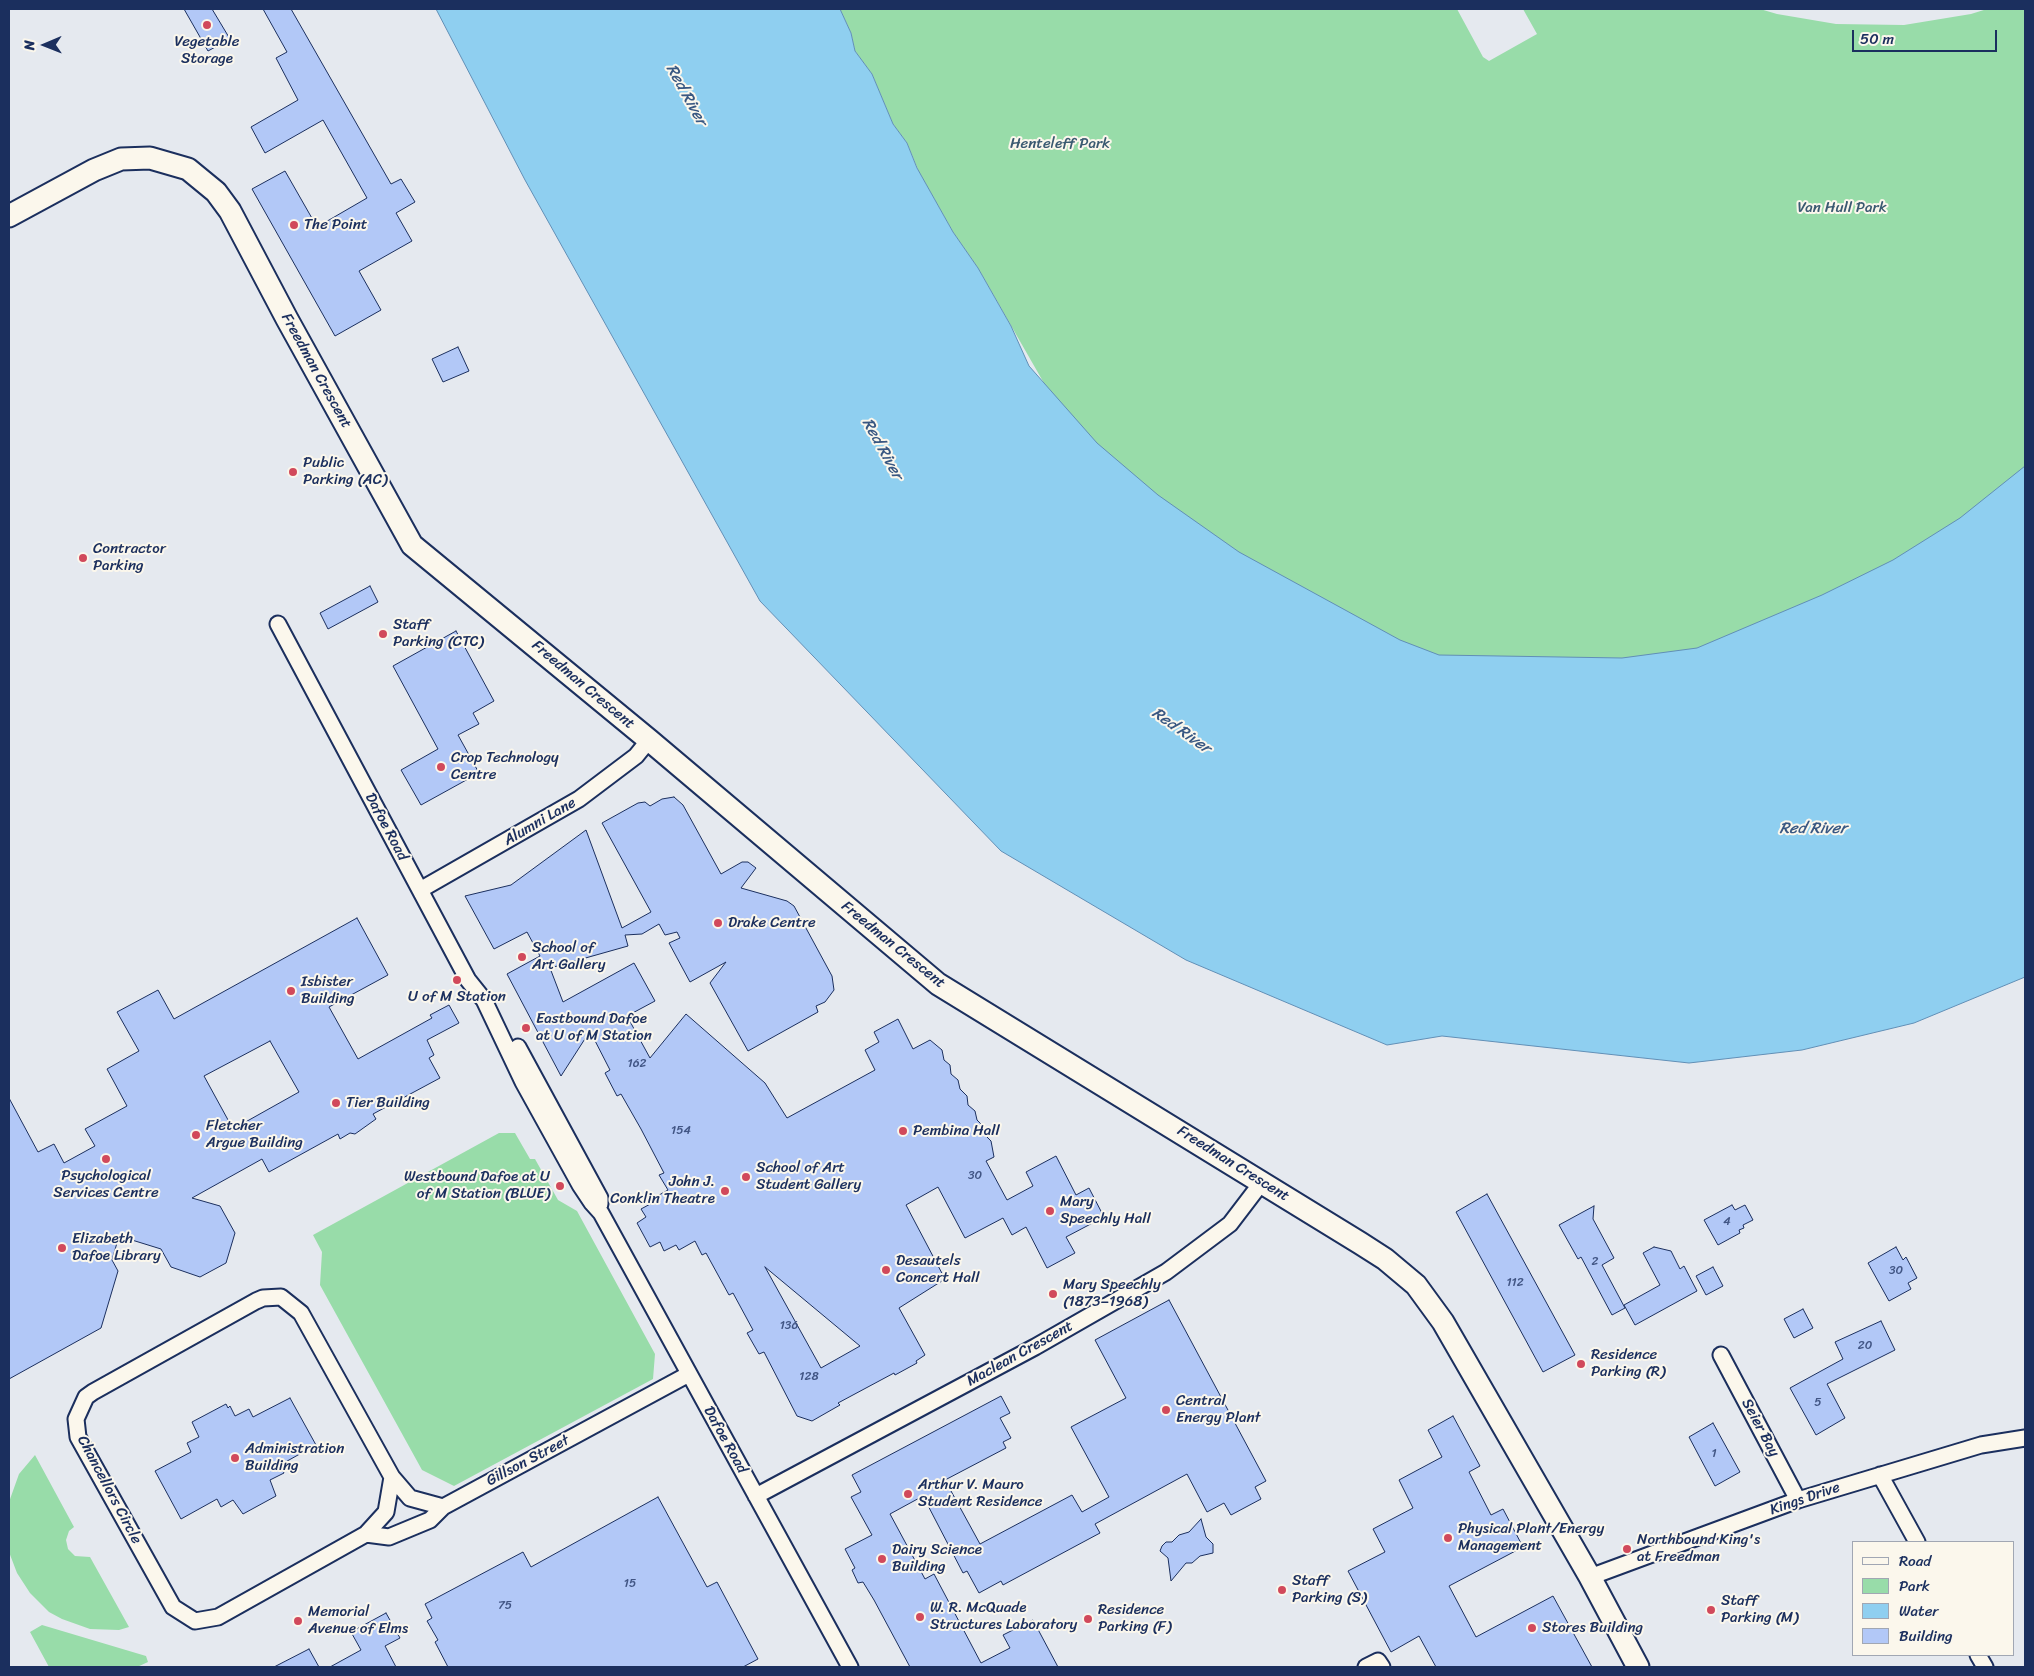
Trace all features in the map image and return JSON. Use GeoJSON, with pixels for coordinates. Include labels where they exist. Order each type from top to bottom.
{"type":"FeatureCollection","features":[{"type":"Feature","properties":{"kind":"street","name":"Freedman Crescent"},"geometry":{"type":"LineString","coordinates":[[9,216],[94,170],[121,159],[150,158],[188,169],[216,192],[230,210],[287,319],[412,544],[650,740],[938,984],[1385,1258],[1416,1286],[1443,1322],[1590,1577],[1638,1667]]}},
{"type":"Feature","properties":{"kind":"street","name":"Dafoe Road"},"geometry":{"type":"LineString","coordinates":[[278,624],[468,980],[484,1000],[498,1026],[512,1036],[600,1198],[601,1212],[850,1667]]}},
{"type":"Feature","properties":{"kind":"street","name":"Alumni Lane"},"geometry":{"type":"LineString","coordinates":[[420,890],[579,799],[636,756],[650,740]]}},
{"type":"Feature","properties":{"kind":"street","name":"Maclean Crescent"},"geometry":{"type":"LineString","coordinates":[[756,1496],[1035,1347],[1166,1272],[1230,1224],[1262,1182]]}},
{"type":"Feature","properties":{"kind":"street","name":"Chancellors Circle"},"geometry":{"type":"LineString","coordinates":[[392,1477],[386,1512],[366,1534],[218,1616],[195,1621],[173,1607],[78,1437],[76,1419],[86,1397],[92,1392],[256,1301],[263,1298],[281,1297],[302,1313],[392,1477],[410,1498],[444,1507]]}},
{"type":"Feature","properties":{"kind":"street","name":"Seier Bay"},"geometry":{"type":"LineString","coordinates":[[1721,1355],[1798,1500]]}},
{"type":"Feature","properties":{"kind":"street","name":"Gillson Street"},"geometry":{"type":"LineString","coordinates":[[366,1534],[389,1537],[430,1520],[444,1507],[690,1374]]}},
{"type":"Feature","properties":{"kind":"street","name":"Kings Drive"},"geometry":{"type":"LineString","coordinates":[[1590,1577],[1798,1500],[1981,1445],[2025,1438]]}},
{"type":"Feature","properties":{"kind":"street"},"geometry":{"type":"LineString","coordinates":[[1880,1475],[1916,1541]]}},
{"type":"Feature","properties":{"kind":"street"},"geometry":{"type":"LineString","coordinates":[[1979,1656],[1985,1667]]}},
{"type":"Feature","properties":{"kind":"green space"},"geometry":{"type":"Polygon","coordinates":[[[840,9],[1457,9],[1483,57],[1489,61],[1537,34],[1523,9],[1760,9],[1777,14],[1836,24],[1904,25],[1971,14],[1987,9],[2025,9],[2025,488],[1756,656],[1469,674],[1327,622],[1072,432],[978,268],[953,232],[919,172],[907,143],[893,124],[872,74],[855,51],[851,33],[840,9]]]}},
{"type":"Feature","properties":{"kind":"green space"},"geometry":{"type":"Polygon","coordinates":[[[499,1133],[515,1133],[530,1159],[535,1159],[558,1200],[577,1211],[655,1354],[653,1379],[454,1486],[422,1470],[320,1285],[322,1252],[313,1235],[499,1133]]]}},
{"type":"Feature","properties":{"kind":"green space"},"geometry":{"type":"Polygon","coordinates":[[[35,1455],[74,1527],[69,1531],[66,1540],[68,1549],[75,1556],[90,1557],[129,1627],[119,1630],[90,1629],[62,1619],[49,1612],[30,1593],[17,1573],[9,1552],[9,1502],[19,1474],[35,1455]]]}},
{"type":"Feature","properties":{"kind":"green space"},"geometry":{"type":"Polygon","coordinates":[[[42,1625],[146,1656],[148,1662],[137,1667],[49,1667],[30,1632],[42,1625]]]}},
{"type":"Feature","properties":{"kind":"water","name":"Red River"},"geometry":{"type":"Polygon","coordinates":[[[436,9],[840,9],[851,33],[855,51],[872,74],[893,124],[907,143],[917,168],[953,232],[978,268],[1011,326],[1029,366],[1097,443],[1158,495],[1239,552],[1400,640],[1439,655],[1622,658],[1697,648],[1822,595],[1893,560],[1960,518],[2025,466],[2025,977],[1914,1023],[1802,1050],[1689,1063],[1442,1036],[1387,1045],[1186,960],[1001,851],[760,601],[525,180],[436,9]]]}},
{"type":"Feature","properties":{"kind":"building","name":"Vegetable Storage"},"geometry":{"type":"Polygon","coordinates":[[[184,9],[212,9],[230,39],[208,51],[184,9]]]}},
{"type":"Feature","properties":{"kind":"building"},"geometry":{"type":"Polygon","coordinates":[[[263,9],[291,9],[391,184],[401,179],[415,202],[396,213],[412,241],[359,271],[381,310],[335,336],[252,189],[285,171],[317,227],[367,198],[323,120],[265,153],[251,127],[298,100],[276,58],[287,52],[263,9]]]}},
{"type":"Feature","properties":{"kind":"building"},"geometry":{"type":"Polygon","coordinates":[[[458,347],[469,371],[443,382],[432,359],[458,347]]]}},
{"type":"Feature","properties":{"kind":"building"},"geometry":{"type":"Polygon","coordinates":[[[370,586],[378,602],[328,629],[320,613],[370,586]]]}},
{"type":"Feature","properties":{"kind":"building"},"geometry":{"type":"Polygon","coordinates":[[[456,631],[494,701],[473,713],[479,724],[458,735],[479,773],[421,805],[401,770],[438,749],[393,666],[456,631]]]}},
{"type":"Feature","properties":{"kind":"building"},"geometry":{"type":"Polygon","coordinates":[[[674,797],[683,805],[721,874],[742,862],[748,862],[756,868],[741,888],[787,901],[794,906],[832,976],[834,990],[825,1002],[816,1006],[818,1012],[748,1051],[710,983],[726,962],[690,982],[669,943],[680,938],[677,932],[665,935],[659,924],[642,934],[625,935],[628,946],[550,968],[563,1002],[634,963],[655,1001],[627,1016],[650,1058],[686,1014],[765,1083],[787,1118],[875,1070],[865,1050],[879,1042],[874,1032],[898,1019],[913,1049],[930,1040],[942,1050],[944,1060],[950,1065],[951,1074],[958,1080],[960,1089],[967,1096],[968,1105],[975,1111],[977,1120],[983,1126],[985,1135],[991,1141],[994,1157],[986,1161],[1007,1200],[1033,1186],[1026,1172],[1056,1156],[1076,1195],[1089,1188],[1104,1217],[1066,1237],[1075,1253],[1047,1268],[1026,1227],[1012,1235],[1003,1218],[965,1238],[938,1187],[906,1205],[945,1279],[899,1308],[925,1355],[916,1361],[917,1363],[838,1403],[840,1405],[812,1421],[797,1416],[764,1352],[759,1354],[747,1333],[753,1330],[733,1293],[729,1295],[706,1253],[702,1255],[695,1241],[679,1250],[676,1245],[664,1251],[660,1242],[650,1247],[637,1223],[646,1217],[641,1209],[654,1202],[652,1199],[668,1190],[659,1175],[664,1173],[621,1094],[617,1096],[605,1073],[610,1070],[590,1031],[561,1076],[507,974],[540,956],[527,932],[494,949],[465,896],[511,885],[586,830],[622,928],[651,912],[602,823],[638,803],[645,802],[650,806],[662,799],[674,797]],[[765,1267],[821,1368],[860,1346],[765,1267]]]}},
{"type":"Feature","properties":{"kind":"building"},"geometry":{"type":"Polygon","coordinates":[[[357,918],[388,975],[329,1007],[358,1059],[432,1018],[430,1015],[449,1005],[459,1023],[427,1040],[434,1055],[429,1058],[440,1078],[373,1114],[376,1119],[355,1134],[350,1133],[340,1139],[338,1134],[269,1172],[262,1159],[192,1198],[220,1206],[235,1233],[226,1263],[200,1277],[171,1267],[161,1249],[119,1236],[112,1260],[118,1271],[101,1328],[9,1379],[9,1098],[38,1152],[54,1144],[64,1163],[95,1146],[85,1129],[127,1106],[107,1069],[139,1051],[117,1012],[158,990],[174,1019],[357,918]],[[270,1041],[204,1076],[233,1129],[299,1092],[270,1041]]]}},
{"type":"Feature","properties":{"kind":"building"},"geometry":{"type":"Polygon","coordinates":[[[1487,1194],[1575,1355],[1543,1372],[1456,1212],[1487,1194]]]}},
{"type":"Feature","properties":{"kind":"building"},"geometry":{"type":"Polygon","coordinates":[[[1732,1205],[1735,1210],[1745,1205],[1753,1220],[1743,1225],[1744,1228],[1739,1230],[1740,1233],[1718,1245],[1704,1220],[1732,1205]]]}},
{"type":"Feature","properties":{"kind":"building"},"geometry":{"type":"Polygon","coordinates":[[[1594,1206],[1593,1219],[1614,1258],[1602,1265],[1625,1308],[1612,1315],[1581,1257],[1578,1259],[1559,1225],[1594,1206]]]}},
{"type":"Feature","properties":{"kind":"building"},"geometry":{"type":"Polygon","coordinates":[[[1654,1247],[1671,1251],[1680,1269],[1684,1266],[1697,1291],[1635,1325],[1624,1305],[1660,1285],[1643,1253],[1654,1247]]]}},
{"type":"Feature","properties":{"kind":"building"},"geometry":{"type":"Polygon","coordinates":[[[1896,1247],[1903,1260],[1906,1257],[1917,1278],[1908,1283],[1911,1289],[1889,1301],[1868,1263],[1896,1247]]]}},
{"type":"Feature","properties":{"kind":"building"},"geometry":{"type":"Polygon","coordinates":[[[1713,1267],[1723,1286],[1706,1295],[1696,1276],[1713,1267]]]}},
{"type":"Feature","properties":{"kind":"building"},"geometry":{"type":"Polygon","coordinates":[[[1169,1300],[1266,1481],[1255,1487],[1261,1499],[1231,1515],[1224,1503],[1207,1512],[1187,1474],[1095,1524],[1100,1533],[1003,1585],[1001,1581],[979,1593],[967,1571],[963,1573],[923,1496],[890,1514],[925,1579],[934,1574],[981,1663],[1010,1648],[1003,1635],[1033,1620],[1058,1667],[910,1667],[863,1582],[858,1583],[852,1570],[855,1568],[845,1549],[872,1535],[851,1497],[861,1492],[852,1475],[1001,1396],[1010,1413],[1000,1418],[1011,1438],[1003,1442],[1006,1448],[945,1480],[980,1544],[1072,1495],[1082,1512],[1109,1497],[1071,1427],[1126,1398],[1095,1340],[1169,1300]]]}},
{"type":"Feature","properties":{"kind":"building"},"geometry":{"type":"Polygon","coordinates":[[[1803,1309],[1813,1328],[1794,1338],[1784,1319],[1803,1309]]]}},
{"type":"Feature","properties":{"kind":"building"},"geometry":{"type":"Polygon","coordinates":[[[1881,1321],[1895,1350],[1827,1384],[1845,1418],[1816,1435],[1790,1388],[1843,1359],[1835,1342],[1881,1321]]]}},
{"type":"Feature","properties":{"kind":"building","name":"Administration Building"},"geometry":{"type":"Polygon","coordinates":[[[290,1398],[316,1445],[280,1465],[284,1473],[270,1480],[276,1496],[243,1514],[233,1500],[221,1507],[217,1499],[181,1519],[155,1471],[191,1452],[187,1443],[199,1437],[192,1422],[226,1404],[228,1408],[230,1406],[235,1416],[249,1409],[253,1417],[290,1398]]]}},
{"type":"Feature","properties":{"kind":"building","name":"Physical Plant/Energy Management"},"geometry":{"type":"Polygon","coordinates":[[[1453,1416],[1480,1466],[1469,1472],[1491,1515],[1503,1509],[1523,1547],[1449,1586],[1476,1637],[1553,1596],[1592,1667],[1436,1667],[1419,1636],[1391,1652],[1348,1571],[1385,1552],[1373,1529],[1413,1508],[1399,1480],[1442,1457],[1428,1430],[1453,1416]]]}},
{"type":"Feature","properties":{"kind":"building"},"geometry":{"type":"Polygon","coordinates":[[[1713,1423],[1740,1472],[1715,1486],[1689,1437],[1713,1423]]]}},
{"type":"Feature","properties":{"kind":"building"},"geometry":{"type":"Polygon","coordinates":[[[658,1497],[707,1587],[717,1582],[758,1659],[743,1667],[448,1667],[435,1642],[438,1640],[427,1621],[432,1618],[425,1604],[523,1552],[531,1567],[658,1497]]]}},
{"type":"Feature","properties":{"kind":"building"},"geometry":{"type":"Polygon","coordinates":[[[1201,1519],[1206,1537],[1213,1544],[1213,1553],[1200,1556],[1192,1563],[1186,1563],[1171,1581],[1168,1558],[1160,1551],[1162,1546],[1166,1542],[1172,1542],[1179,1535],[1189,1532],[1201,1519]]]}},
{"type":"Feature","properties":{"kind":"building"},"geometry":{"type":"Polygon","coordinates":[[[386,1613],[400,1638],[385,1646],[396,1667],[330,1667],[361,1650],[351,1632],[386,1613]]]}},
{"type":"Feature","properties":{"kind":"building"},"geometry":{"type":"Polygon","coordinates":[[[309,1649],[319,1667],[274,1667],[309,1649]]]}},
{"type":"Feature","properties":{"kind":"place","name":"Vegetable Storage"},"geometry":{"type":"Point","coordinates":[207,25]}},
{"type":"Feature","properties":{"kind":"place","name":"The Point"},"geometry":{"type":"Point","coordinates":[294,225]}},
{"type":"Feature","properties":{"kind":"place","name":"Public Parking (AC)"},"geometry":{"type":"Point","coordinates":[293,472]}},
{"type":"Feature","properties":{"kind":"place","name":"Contractor Parking"},"geometry":{"type":"Point","coordinates":[83,558]}},
{"type":"Feature","properties":{"kind":"place","name":"Staff Parking (CTC)"},"geometry":{"type":"Point","coordinates":[383,634]}},
{"type":"Feature","properties":{"kind":"place","name":"Crop Technology Centre"},"geometry":{"type":"Point","coordinates":[441,767]}},
{"type":"Feature","properties":{"kind":"place","name":"Drake Centre"},"geometry":{"type":"Point","coordinates":[718,923]}},
{"type":"Feature","properties":{"kind":"place","name":"School of Art Gallery"},"geometry":{"type":"Point","coordinates":[522,957]}},
{"type":"Feature","properties":{"kind":"place","name":"U of M Station"},"geometry":{"type":"Point","coordinates":[457,980]}},
{"type":"Feature","properties":{"kind":"place","name":"Isbister Building"},"geometry":{"type":"Point","coordinates":[291,991]}},
{"type":"Feature","properties":{"kind":"place","name":"Eastbound Dafoe at U of M Station"},"geometry":{"type":"Point","coordinates":[526,1028]}},
{"type":"Feature","properties":{"kind":"place","name":"Tier Building"},"geometry":{"type":"Point","coordinates":[336,1103]}},
{"type":"Feature","properties":{"kind":"place","name":"Pembina Hall"},"geometry":{"type":"Point","coordinates":[903,1131]}},
{"type":"Feature","properties":{"kind":"place","name":"Fletcher Argue Building"},"geometry":{"type":"Point","coordinates":[196,1135]}},
{"type":"Feature","properties":{"kind":"place","name":"Psychological Services Centre"},"geometry":{"type":"Point","coordinates":[106,1159]}},
{"type":"Feature","properties":{"kind":"place","name":"School of Art Student Gallery"},"geometry":{"type":"Point","coordinates":[746,1177]}},
{"type":"Feature","properties":{"kind":"place","name":"Westbound Dafoe at U of M Station (BLUE)"},"geometry":{"type":"Point","coordinates":[560,1186]}},
{"type":"Feature","properties":{"kind":"place","name":"John J. Conklin Theatre"},"geometry":{"type":"Point","coordinates":[725,1191]}},
{"type":"Feature","properties":{"kind":"place","name":"Mary Speechly Hall"},"geometry":{"type":"Point","coordinates":[1050,1211]}},
{"type":"Feature","properties":{"kind":"place","name":"Elizabeth Dafoe Library"},"geometry":{"type":"Point","coordinates":[62,1248]}},
{"type":"Feature","properties":{"kind":"place","name":"Desautels Concert Hall"},"geometry":{"type":"Point","coordinates":[886,1270]}},
{"type":"Feature","properties":{"kind":"place","name":"Mary Speechly (1873–1968)"},"geometry":{"type":"Point","coordinates":[1053,1294]}},
{"type":"Feature","properties":{"kind":"place","name":"Residence Parking (R)"},"geometry":{"type":"Point","coordinates":[1581,1364]}},
{"type":"Feature","properties":{"kind":"place","name":"Central Energy Plant"},"geometry":{"type":"Point","coordinates":[1166,1410]}},
{"type":"Feature","properties":{"kind":"place","name":"Administration Building"},"geometry":{"type":"Point","coordinates":[235,1458]}},
{"type":"Feature","properties":{"kind":"place","name":"Arthur V. Mauro Student Residence"},"geometry":{"type":"Point","coordinates":[908,1494]}},
{"type":"Feature","properties":{"kind":"place","name":"Physical Plant/Energy Management"},"geometry":{"type":"Point","coordinates":[1448,1538]}},
{"type":"Feature","properties":{"kind":"place","name":"Northbound King's at Freedman"},"geometry":{"type":"Point","coordinates":[1627,1549]}},
{"type":"Feature","properties":{"kind":"place","name":"Dairy Science Building"},"geometry":{"type":"Point","coordinates":[882,1559]}},
{"type":"Feature","properties":{"kind":"place","name":"Staff Parking (S)"},"geometry":{"type":"Point","coordinates":[1282,1590]}},
{"type":"Feature","properties":{"kind":"place","name":"Staff Parking (M)"},"geometry":{"type":"Point","coordinates":[1711,1610]}},
{"type":"Feature","properties":{"kind":"place","name":"W. R. McQuade Structures Laboratory"},"geometry":{"type":"Point","coordinates":[920,1617]}},
{"type":"Feature","properties":{"kind":"place","name":"Residence Parking (F)"},"geometry":{"type":"Point","coordinates":[1088,1619]}},
{"type":"Feature","properties":{"kind":"place","name":"Memorial Avenue of Elms"},"geometry":{"type":"Point","coordinates":[298,1621]}},
{"type":"Feature","properties":{"kind":"place","name":"Stores Building"},"geometry":{"type":"Point","coordinates":[1532,1628]}},
{"type":"Feature","properties":{"kind":"park label","name":"Henteleff Park"},"geometry":{"type":"Point","coordinates":[1060,144]}},
{"type":"Feature","properties":{"kind":"park label","name":"Van Hull Park"},"geometry":{"type":"Point","coordinates":[1842,208]}}]}
